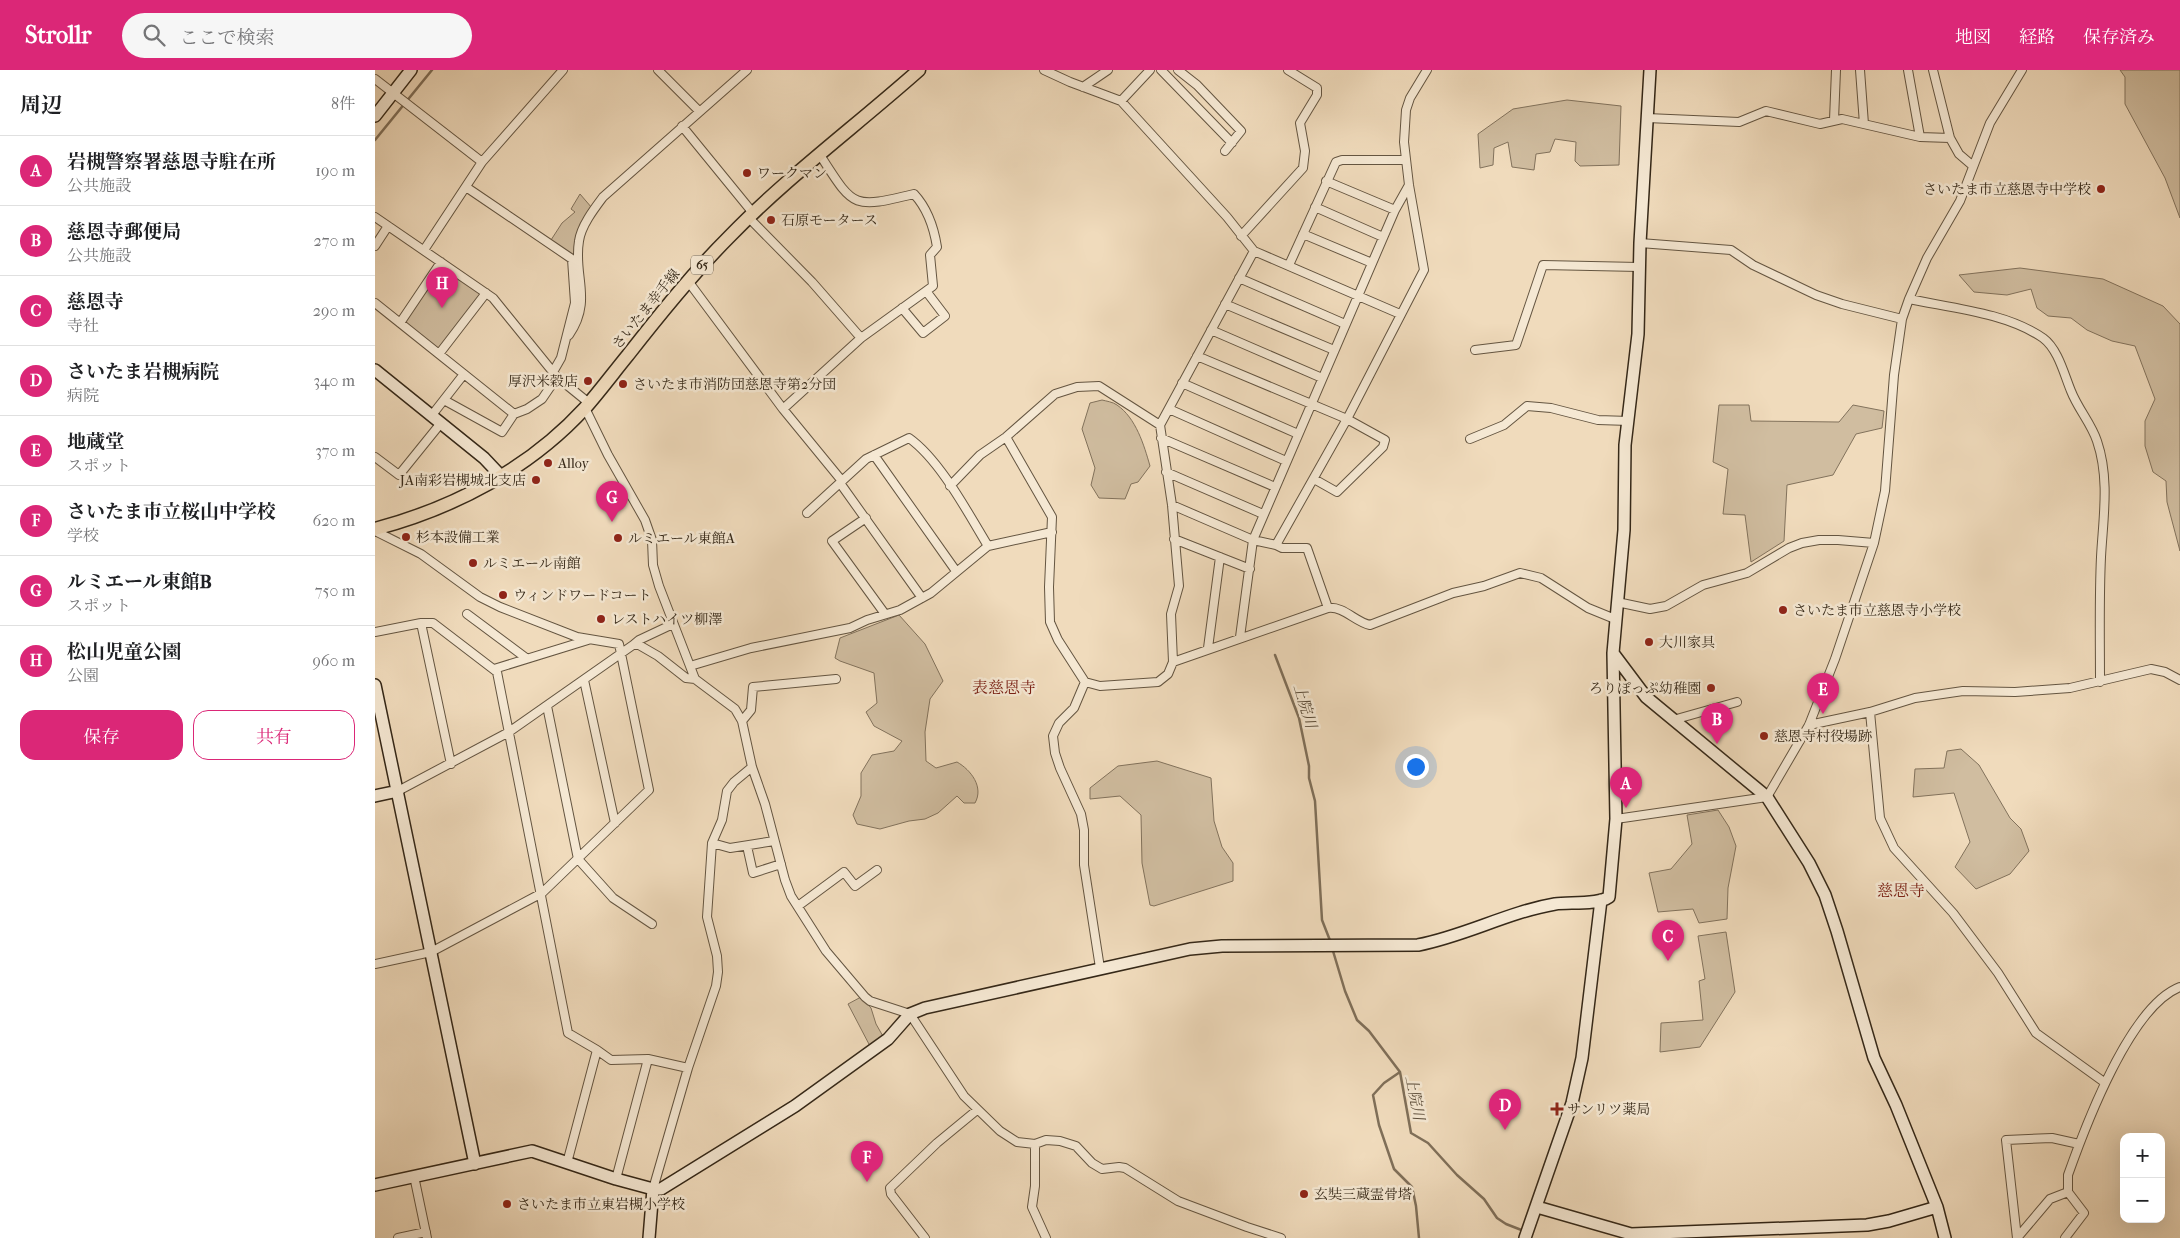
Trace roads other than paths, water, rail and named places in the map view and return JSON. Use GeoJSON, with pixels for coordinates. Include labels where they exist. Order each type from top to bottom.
{"type":"FeatureCollection","features":[{"type":"Feature","properties":{"kind":"main road","name":"さいたま幸手線"},"geometry":{"type":"LineString","coordinates":[[375,530],[415,518],[451,504],[501,476],[545,444],[587,406],[688,281],[750,215],[919,70]]}},
{"type":"Feature","properties":{"kind":"street"},"geometry":{"type":"LineString","coordinates":[[375,116],[411,70]]}},
{"type":"Feature","properties":{"kind":"street"},"geometry":{"type":"LineString","coordinates":[[424,250],[482,162],[563,70]]}},
{"type":"Feature","properties":{"kind":"street"},"geometry":{"type":"LineString","coordinates":[[658,70],[699,111]]}},
{"type":"Feature","properties":{"kind":"street"},"geometry":{"type":"LineString","coordinates":[[569,335],[577,323],[582,304],[578,242],[581,232],[603,197],[747,70]]}},
{"type":"Feature","properties":{"kind":"street"},"geometry":{"type":"LineString","coordinates":[[1045,70],[1121,101],[1227,217],[1254,250],[1400,314]]}},
{"type":"Feature","properties":{"kind":"street"},"geometry":{"type":"LineString","coordinates":[[1083,87],[1109,70]]}},
{"type":"Feature","properties":{"kind":"street"},"geometry":{"type":"LineString","coordinates":[[1121,101],[1150,70]]}},
{"type":"Feature","properties":{"kind":"street"},"geometry":{"type":"LineString","coordinates":[[1161,70],[1231,143]]}},
{"type":"Feature","properties":{"kind":"street"},"geometry":{"type":"LineString","coordinates":[[1178,70],[1197,85],[1241,131],[1225,151]]}},
{"type":"Feature","properties":{"kind":"street"},"geometry":{"type":"LineString","coordinates":[[1241,236],[1303,168],[1305,151],[1300,123],[1317,95],[1317,88],[1288,70]]}},
{"type":"Feature","properties":{"kind":"street"},"geometry":{"type":"LineString","coordinates":[[1276,545],[1347,420],[1424,270],[1409,185],[1404,142],[1406,110],[1410,98],[1427,70]]}},
{"type":"Feature","properties":{"kind":"street"},"geometry":{"type":"LineString","coordinates":[[375,1185],[532,1151],[616,1179],[653,1189],[661,1189],[795,1106],[888,1039],[910,1014],[925,1008],[1190,949],[1222,946],[1417,945],[1444,940],[1537,908],[1601,900],[1609,897],[1616,819],[1613,653],[1624,530],[1625,445],[1638,334],[1639,243],[1650,70]]}},
{"type":"Feature","properties":{"kind":"street"},"geometry":{"type":"LineString","coordinates":[[1833,120],[1836,70]]}},
{"type":"Feature","properties":{"kind":"street"},"geometry":{"type":"LineString","coordinates":[[1860,70],[1864,124]]}},
{"type":"Feature","properties":{"kind":"street"},"geometry":{"type":"LineString","coordinates":[[1907,70],[1920,137]]}},
{"type":"Feature","properties":{"kind":"street"},"geometry":{"type":"LineString","coordinates":[[1933,70],[1950,138],[1959,154],[1973,166]]}},
{"type":"Feature","properties":{"kind":"street"},"geometry":{"type":"LineString","coordinates":[[1767,797],[1809,725],[1835,659],[1874,543],[1885,491],[1894,375],[1903,319],[1909,299],[1927,258],[1960,201],[1990,123],[2022,70]]}},
{"type":"Feature","properties":{"kind":"street"},"geometry":{"type":"LineString","coordinates":[[375,79],[482,162]]}},
{"type":"Feature","properties":{"kind":"street"},"geometry":{"type":"LineString","coordinates":[[1647,118],[1739,122],[1766,111],[1821,124],[1842,119],[1920,137],[1950,138]]}},
{"type":"Feature","properties":{"kind":"street"},"geometry":{"type":"LineString","coordinates":[[682,126],[750,215],[813,282],[861,338]]}},
{"type":"Feature","properties":{"kind":"street"},"geometry":{"type":"LineString","coordinates":[[783,409],[861,338],[933,286],[930,255],[937,247],[934,229],[914,194],[867,204],[851,198],[840,186],[820,155]]}},
{"type":"Feature","properties":{"kind":"street"},"geometry":{"type":"LineString","coordinates":[[1289,265],[1336,162],[1342,160],[1406,160]]}},
{"type":"Feature","properties":{"kind":"street"},"geometry":{"type":"LineString","coordinates":[[1326,181],[1395,210]]}},
{"type":"Feature","properties":{"kind":"street"},"geometry":{"type":"LineString","coordinates":[[1240,637],[1253,540],[1383,237],[1409,185]]}},
{"type":"Feature","properties":{"kind":"street"},"geometry":{"type":"LineString","coordinates":[[375,303],[514,414],[519,414],[537,403],[555,374],[569,335],[575,304],[572,259],[466,187]]}},
{"type":"Feature","properties":{"kind":"street"},"geometry":{"type":"LineString","coordinates":[[1315,208],[1383,237]]}},
{"type":"Feature","properties":{"kind":"street"},"geometry":{"type":"LineString","coordinates":[[375,217],[493,298],[555,374],[587,406],[608,455],[645,520],[652,540],[653,566],[659,586],[695,679],[735,709],[742,721],[752,767],[785,880],[798,906],[827,951],[865,997],[870,1001],[910,1014],[964,1096],[1000,1132],[1017,1142],[1035,1144],[1046,1140],[1059,1141],[1076,1146],[1092,1163],[1101,1169],[1125,1168],[1178,1201],[1281,1238]]}},
{"type":"Feature","properties":{"kind":"street"},"geometry":{"type":"LineString","coordinates":[[375,246],[388,226]]}},
{"type":"Feature","properties":{"kind":"street"},"geometry":{"type":"LineString","coordinates":[[1303,234],[1372,263]]}},
{"type":"Feature","properties":{"kind":"street"},"geometry":{"type":"LineString","coordinates":[[1639,243],[1731,250],[1753,265],[1816,295],[1842,304],[1903,319]]}},
{"type":"Feature","properties":{"kind":"street"},"geometry":{"type":"LineString","coordinates":[[1006,437],[1052,517],[1049,587],[1050,622],[1058,640],[1085,682],[1100,686],[1158,682],[1168,674],[1173,662],[1171,614],[1179,586],[1173,539],[1172,505],[1160,426],[1254,250]]}},
{"type":"Feature","properties":{"kind":"street"},"geometry":{"type":"LineString","coordinates":[[400,322],[441,262]]}},
{"type":"Feature","properties":{"kind":"street"},"geometry":{"type":"LineString","coordinates":[[1475,350],[1516,345],[1543,265],[1639,267]]}},
{"type":"Feature","properties":{"kind":"street"},"geometry":{"type":"LineString","coordinates":[[1239,278],[1345,324]]}},
{"type":"Feature","properties":{"kind":"street"},"geometry":{"type":"LineString","coordinates":[[688,281],[783,409],[841,482],[922,598]]}},
{"type":"Feature","properties":{"kind":"street"},"geometry":{"type":"LineString","coordinates":[[902,308],[923,333],[945,316],[925,291]]}},
{"type":"Feature","properties":{"kind":"street"},"geometry":{"type":"LineString","coordinates":[[439,354],[487,293]]}},
{"type":"Feature","properties":{"kind":"street"},"geometry":{"type":"LineString","coordinates":[[1909,299],[2001,319],[2023,327],[2044,339],[2052,347],[2077,406],[2097,441],[2103,470],[2105,500],[2101,558],[2100,682]]}},
{"type":"Feature","properties":{"kind":"street"},"geometry":{"type":"LineString","coordinates":[[1225,304],[1334,350]]}},
{"type":"Feature","properties":{"kind":"street"},"geometry":{"type":"LineString","coordinates":[[1211,330],[1322,378]]}},
{"type":"Feature","properties":{"kind":"street"},"geometry":{"type":"LineString","coordinates":[[1197,356],[1347,420],[1382,438],[1385,443],[1337,492],[1314,478]]}},
{"type":"Feature","properties":{"kind":"street"},"geometry":{"type":"LineString","coordinates":[[375,370],[484,458],[501,476]]}},
{"type":"Feature","properties":{"kind":"street"},"geometry":{"type":"LineString","coordinates":[[432,415],[464,374]]}},
{"type":"Feature","properties":{"kind":"street"},"geometry":{"type":"LineString","coordinates":[[1182,383],[1298,434]]}},
{"type":"Feature","properties":{"kind":"street"},"geometry":{"type":"LineString","coordinates":[[951,486],[980,455],[1006,437],[1055,394],[1077,387],[1099,386],[1160,426]]}},
{"type":"Feature","properties":{"kind":"street"},"geometry":{"type":"LineString","coordinates":[[444,400],[502,432],[514,414]]}},
{"type":"Feature","properties":{"kind":"street"},"geometry":{"type":"LineString","coordinates":[[1470,438],[1504,425],[1527,406],[1551,408],[1597,420],[1629,421]]}},
{"type":"Feature","properties":{"kind":"street"},"geometry":{"type":"LineString","coordinates":[[1169,409],[1286,461]]}},
{"type":"Feature","properties":{"kind":"street"},"geometry":{"type":"LineString","coordinates":[[375,458],[399,475],[441,423]]}},
{"type":"Feature","properties":{"kind":"street"},"geometry":{"type":"LineString","coordinates":[[807,513],[866,459],[909,438],[930,459],[951,486],[988,546]]}},
{"type":"Feature","properties":{"kind":"street"},"geometry":{"type":"LineString","coordinates":[[1161,438],[1275,487]]}},
{"type":"Feature","properties":{"kind":"street"},"geometry":{"type":"LineString","coordinates":[[874,455],[956,571]]}},
{"type":"Feature","properties":{"kind":"street"},"geometry":{"type":"LineString","coordinates":[[1166,472],[1263,514]]}},
{"type":"Feature","properties":{"kind":"street"},"geometry":{"type":"LineString","coordinates":[[1172,505],[1253,540],[1282,548],[1307,548],[1328,608]]}},
{"type":"Feature","properties":{"kind":"street"},"geometry":{"type":"LineString","coordinates":[[866,518],[832,541],[885,614]]}},
{"type":"Feature","properties":{"kind":"street"},"geometry":{"type":"LineString","coordinates":[[375,530],[421,554],[480,597],[493,604],[577,637],[619,644],[649,790],[542,893],[431,952],[375,964]]}},
{"type":"Feature","properties":{"kind":"street"},"geometry":{"type":"LineString","coordinates":[[689,666],[751,648],[850,628],[867,620],[900,610],[931,593],[988,546],[1052,532]]}},
{"type":"Feature","properties":{"kind":"street"},"geometry":{"type":"LineString","coordinates":[[1173,539],[1250,569]]}},
{"type":"Feature","properties":{"kind":"street"},"geometry":{"type":"LineString","coordinates":[[1617,602],[1650,609],[1666,606],[1703,585],[1747,573],[1789,548],[1802,543],[1819,540],[1838,540],[1874,543]]}},
{"type":"Feature","properties":{"kind":"street"},"geometry":{"type":"LineString","coordinates":[[1208,648],[1220,557]]}},
{"type":"Feature","properties":{"kind":"street"},"geometry":{"type":"LineString","coordinates":[[1173,662],[1208,648],[1328,608],[1341,610],[1370,625],[1453,593],[1484,586],[1520,573],[1541,578],[1589,608],[1615,619]]}},
{"type":"Feature","properties":{"kind":"street"},"geometry":{"type":"LineString","coordinates":[[467,614],[526,658]]}},
{"type":"Feature","properties":{"kind":"street"},"geometry":{"type":"LineString","coordinates":[[421,623],[451,764]]}},
{"type":"Feature","properties":{"kind":"street"},"geometry":{"type":"LineString","coordinates":[[375,632],[421,623],[433,623],[497,672],[542,893],[568,1033],[611,1060],[648,1059],[688,1068]]}},
{"type":"Feature","properties":{"kind":"street"},"geometry":{"type":"LineString","coordinates":[[375,796],[398,791],[509,732],[639,640],[673,624]]}},
{"type":"Feature","properties":{"kind":"street"},"geometry":{"type":"LineString","coordinates":[[494,669],[589,640]]}},
{"type":"Feature","properties":{"kind":"street"},"geometry":{"type":"LineString","coordinates":[[633,645],[639,645],[658,656],[686,678],[695,679]]}},
{"type":"Feature","properties":{"kind":"street"},"geometry":{"type":"LineString","coordinates":[[1613,653],[1646,697],[1767,797],[1809,863],[1825,895],[1874,1058],[1896,1106],[1937,1207],[1945,1238]]}},
{"type":"Feature","properties":{"kind":"street"},"geometry":{"type":"LineString","coordinates":[[1809,725],[1870,712],[1915,698],[1963,691],[2015,692],[2070,688],[2151,669],[2165,672],[2180,680]]}},
{"type":"Feature","properties":{"kind":"street"},"geometry":{"type":"LineString","coordinates":[[742,721],[751,710],[753,686],[836,679]]}},
{"type":"Feature","properties":{"kind":"street"},"geometry":{"type":"LineString","coordinates":[[584,680],[615,822]]}},
{"type":"Feature","properties":{"kind":"street"},"geometry":{"type":"LineString","coordinates":[[1085,682],[1074,708],[1059,723],[1053,736],[1055,753],[1081,814],[1084,830],[1084,865],[1100,968]]}},
{"type":"Feature","properties":{"kind":"street"},"geometry":{"type":"LineString","coordinates":[[375,685],[475,1164]]}},
{"type":"Feature","properties":{"kind":"street"},"geometry":{"type":"LineString","coordinates":[[1673,720],[1737,702]]}},
{"type":"Feature","properties":{"kind":"street"},"geometry":{"type":"LineString","coordinates":[[547,706],[578,859],[613,898],[652,924]]}},
{"type":"Feature","properties":{"kind":"street"},"geometry":{"type":"LineString","coordinates":[[1870,712],[1880,818],[1894,848],[1953,913],[1998,973],[2036,1033],[2104,1082]]}},
{"type":"Feature","properties":{"kind":"street"},"geometry":{"type":"LineString","coordinates":[[649,1238],[653,1189],[688,1068],[716,986],[718,972],[717,956],[707,917],[712,844],[722,820],[727,790],[752,767]]}},
{"type":"Feature","properties":{"kind":"street"},"geometry":{"type":"LineString","coordinates":[[1616,819],[1767,797]]}},
{"type":"Feature","properties":{"kind":"street"},"geometry":{"type":"LineString","coordinates":[[712,844],[730,848],[774,841]]}},
{"type":"Feature","properties":{"kind":"street"},"geometry":{"type":"LineString","coordinates":[[747,846],[753,873],[781,864]]}},
{"type":"Feature","properties":{"kind":"street"},"geometry":{"type":"LineString","coordinates":[[798,906],[844,872],[855,886],[877,870]]}},
{"type":"Feature","properties":{"kind":"street"},"geometry":{"type":"LineString","coordinates":[[1525,1238],[1572,1103],[1582,1058],[1601,900]]}},
{"type":"Feature","properties":{"kind":"street"},"geometry":{"type":"LineString","coordinates":[[2065,1238],[2084,1214],[2068,1192],[2068,1175],[2104,1082],[2142,1021],[2164,997],[2180,987]]}},
{"type":"Feature","properties":{"kind":"street"},"geometry":{"type":"LineString","coordinates":[[567,1163],[597,1050]]}},
{"type":"Feature","properties":{"kind":"street"},"geometry":{"type":"LineString","coordinates":[[616,1179],[648,1059]]}},
{"type":"Feature","properties":{"kind":"street"},"geometry":{"type":"LineString","coordinates":[[925,1238],[891,1194],[891,1188],[937,1143],[977,1110]]}},
{"type":"Feature","properties":{"kind":"street"},"geometry":{"type":"LineString","coordinates":[[2017,1238],[2006,1140],[2052,1138],[2079,1144]]}},
{"type":"Feature","properties":{"kind":"street"},"geometry":{"type":"LineString","coordinates":[[1035,1144],[1035,1186],[1032,1207],[1046,1238]]}},
{"type":"Feature","properties":{"kind":"street"},"geometry":{"type":"LineString","coordinates":[[398,1238],[427,1235],[414,1176]]}},
{"type":"Feature","properties":{"kind":"street"},"geometry":{"type":"LineString","coordinates":[[2017,1238],[2050,1199],[2068,1192]]}},
{"type":"Feature","properties":{"kind":"street"},"geometry":{"type":"LineString","coordinates":[[1537,1207],[1631,1234],[1867,1225],[1889,1221],[1937,1207]]}},
{"type":"Feature","properties":{"kind":"waterway"},"geometry":{"type":"LineString","coordinates":[[375,140],[432,70]]}},
{"type":"Feature","properties":{"kind":"waterway","name":"上院川"},"geometry":{"type":"LineString","coordinates":[[1275,655],[1299,718],[1309,766],[1309,778],[1315,801],[1322,920],[1331,943]]}},
{"type":"Feature","properties":{"kind":"waterway","name":"上院川"},"geometry":{"type":"LineString","coordinates":[[1333,951],[1345,991],[1357,1020],[1369,1031],[1400,1072],[1411,1133],[1428,1143],[1457,1175],[1484,1199],[1497,1218],[1506,1224],[1524,1231]]}},
{"type":"Feature","properties":{"kind":"waterway"},"geometry":{"type":"LineString","coordinates":[[1400,1072],[1384,1083],[1373,1095],[1379,1125],[1394,1169],[1412,1187],[1419,1238]]}},
{"type":"Feature","properties":{"kind":"place","name":"ワークマン"},"geometry":{"type":"Point","coordinates":[747,173]}},
{"type":"Feature","properties":{"kind":"place","name":"さいたま市立慈恩寺中学校"},"geometry":{"type":"Point","coordinates":[2101,189]}},
{"type":"Feature","properties":{"kind":"place","name":"石原モータース"},"geometry":{"type":"Point","coordinates":[771,220]}},
{"type":"Feature","properties":{"kind":"place","name":"松山児童公園"},"geometry":{"type":"Point","coordinates":[442,308]}},
{"type":"Feature","properties":{"kind":"place","name":"厚沢米穀店"},"geometry":{"type":"Point","coordinates":[588,381]}},
{"type":"Feature","properties":{"kind":"place","name":"さいたま市消防団慈恩寺第2分団"},"geometry":{"type":"Point","coordinates":[623,384]}},
{"type":"Feature","properties":{"kind":"place","name":"Alloy"},"geometry":{"type":"Point","coordinates":[548,463]}},
{"type":"Feature","properties":{"kind":"place","name":"JA南彩岩槻城北支店"},"geometry":{"type":"Point","coordinates":[536,480]}},
{"type":"Feature","properties":{"kind":"place","name":"ルミエール東館B"},"geometry":{"type":"Point","coordinates":[612,522]}},
{"type":"Feature","properties":{"kind":"place","name":"杉本設備工業"},"geometry":{"type":"Point","coordinates":[406,537]}},
{"type":"Feature","properties":{"kind":"place","name":"ルミエール東館A"},"geometry":{"type":"Point","coordinates":[618,538]}},
{"type":"Feature","properties":{"kind":"place","name":"ルミエール南館"},"geometry":{"type":"Point","coordinates":[473,563]}},
{"type":"Feature","properties":{"kind":"place","name":"ウィンドワードコート"},"geometry":{"type":"Point","coordinates":[503,595]}},
{"type":"Feature","properties":{"kind":"place","name":"さいたま市立慈恩寺小学校"},"geometry":{"type":"Point","coordinates":[1783,610]}},
{"type":"Feature","properties":{"kind":"place","name":"レストハイツ柳澤"},"geometry":{"type":"Point","coordinates":[601,619]}},
{"type":"Feature","properties":{"kind":"place","name":"大川家具"},"geometry":{"type":"Point","coordinates":[1649,642]}},
{"type":"Feature","properties":{"kind":"place","name":"ろりぽっぷ幼稚園"},"geometry":{"type":"Point","coordinates":[1711,688]}},
{"type":"Feature","properties":{"kind":"place","name":"地蔵堂"},"geometry":{"type":"Point","coordinates":[1823,714]}},
{"type":"Feature","properties":{"kind":"place","name":"慈恩寺村役場跡"},"geometry":{"type":"Point","coordinates":[1764,736]}},
{"type":"Feature","properties":{"kind":"place","name":"慈恩寺郵便局"},"geometry":{"type":"Point","coordinates":[1717,744]}},
{"type":"Feature","properties":{"kind":"place","name":"岩槻警察署慈恩寺駐在所"},"geometry":{"type":"Point","coordinates":[1626,808]}},
{"type":"Feature","properties":{"kind":"place","name":"慈恩寺"},"geometry":{"type":"Point","coordinates":[1668,961]}},
{"type":"Feature","properties":{"kind":"place","name":"サンリツ薬局"},"geometry":{"type":"Point","coordinates":[1557,1109]}},
{"type":"Feature","properties":{"kind":"place","name":"さいたま岩槻病院"},"geometry":{"type":"Point","coordinates":[1505,1130]}},
{"type":"Feature","properties":{"kind":"place","name":"さいたま市立桜山中学校"},"geometry":{"type":"Point","coordinates":[867,1182]}},
{"type":"Feature","properties":{"kind":"place","name":"玄奘三蔵霊骨塔"},"geometry":{"type":"Point","coordinates":[1304,1194]}},
{"type":"Feature","properties":{"kind":"place","name":"さいたま市立東岩槻小学校"},"geometry":{"type":"Point","coordinates":[507,1204]}},
{"type":"Feature","properties":{"kind":"district","name":"表慈恩寺"},"geometry":{"type":"Point","coordinates":[1004,687]}},
{"type":"Feature","properties":{"kind":"district","name":"慈恩寺"},"geometry":{"type":"Point","coordinates":[1901,890]}}]}
